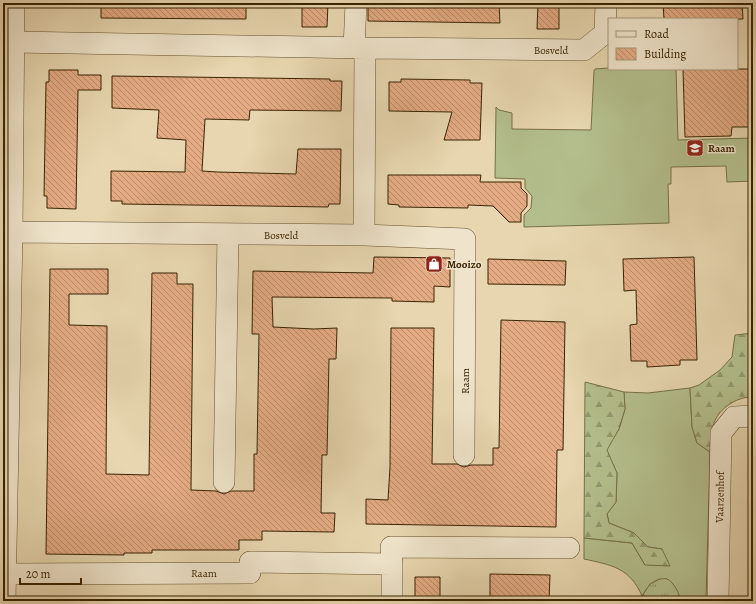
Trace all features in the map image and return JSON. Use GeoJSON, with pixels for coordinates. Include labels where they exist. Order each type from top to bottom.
{"type":"FeatureCollection","features":[{"type":"Feature","properties":{"kind":"street"},"geometry":{"type":"LineString","coordinates":[[5,601],[12,232],[14,3]]}},
{"type":"Feature","properties":{"kind":"street"},"geometry":{"type":"LineString","coordinates":[[356,3],[360,48],[364,235]]}},
{"type":"Feature","properties":{"kind":"street","name":"Bosveld"},"geometry":{"type":"LineString","coordinates":[[14,42],[584,50],[605,33],[606,3]]}},
{"type":"Feature","properties":{"kind":"street","name":"Bosveld"},"geometry":{"type":"LineString","coordinates":[[12,232],[364,235]]}},
{"type":"Feature","properties":{"kind":"street"},"geometry":{"type":"LineString","coordinates":[[224,482],[228,234]]}},
{"type":"Feature","properties":{"kind":"street","name":"Raam"},"geometry":{"type":"LineString","coordinates":[[364,235],[465,239],[464,455]]}},
{"type":"Feature","properties":{"kind":"street","name":"Vaarzenhof"},"geometry":{"type":"LineString","coordinates":[[718,601],[721,433],[734,417],[753,416]]}},
{"type":"Feature","properties":{"kind":"street"},"geometry":{"type":"LineString","coordinates":[[392,601],[391,547],[569,548]]}},
{"type":"Feature","properties":{"kind":"street","name":"Raam"},"geometry":{"type":"LineString","coordinates":[[6,574],[250,573],[250,562],[392,564]]}},
{"type":"Feature","properties":{"kind":"green space"},"geometry":{"type":"Polygon","coordinates":[[[595,69],[676,70],[678,140],[753,138],[753,181],[727,182],[726,166],[671,167],[671,184],[668,184],[669,223],[524,227],[524,215],[531,208],[532,196],[525,188],[525,179],[495,178],[496,107],[499,110],[512,113],[512,129],[591,130],[595,69]]]}},
{"type":"Feature","properties":{"kind":"green space"},"geometry":{"type":"Polygon","coordinates":[[[753,333],[753,397],[742,398],[733,402],[718,416],[713,426],[710,452],[697,443],[692,427],[690,388],[699,385],[720,370],[732,357],[735,335],[753,333]]]}},
{"type":"Feature","properties":{"kind":"green space"},"geometry":{"type":"Polygon","coordinates":[[[585,382],[624,392],[625,409],[619,429],[607,450],[617,473],[616,502],[607,514],[609,523],[634,533],[648,547],[662,549],[670,566],[645,565],[632,543],[584,538],[585,382]]]}},
{"type":"Feature","properties":{"kind":"green space"},"geometry":{"type":"Polygon","coordinates":[[[690,388],[692,427],[697,443],[710,452],[706,601],[680,601],[680,597],[667,579],[658,580],[652,583],[642,596],[632,579],[619,569],[603,563],[584,559],[584,538],[632,543],[645,565],[662,549],[648,547],[634,533],[609,523],[607,514],[616,502],[617,473],[606,450],[619,429],[625,409],[624,392],[648,393],[690,388]]]}},
{"type":"Feature","properties":{"kind":"green space"},"geometry":{"type":"Polygon","coordinates":[[[660,579],[666,579],[674,585],[678,592],[680,601],[644,601],[642,596],[650,584],[660,579]]]}},
{"type":"Feature","properties":{"kind":"building"},"geometry":{"type":"Polygon","coordinates":[[[101,3],[246,3],[246,19],[101,18],[101,3]]]}},
{"type":"Feature","properties":{"kind":"building"},"geometry":{"type":"Polygon","coordinates":[[[302,3],[328,3],[327,27],[302,27],[302,3]]]}},
{"type":"Feature","properties":{"kind":"building"},"geometry":{"type":"Polygon","coordinates":[[[368,3],[499,3],[500,23],[368,21],[368,3]]]}},
{"type":"Feature","properties":{"kind":"building"},"geometry":{"type":"Polygon","coordinates":[[[538,3],[559,3],[559,29],[537,29],[538,3]]]}},
{"type":"Feature","properties":{"kind":"building"},"geometry":{"type":"Polygon","coordinates":[[[663,3],[742,3],[743,19],[664,18],[663,3]]]}},
{"type":"Feature","properties":{"kind":"building"},"geometry":{"type":"Polygon","coordinates":[[[750,69],[752,127],[732,127],[731,136],[685,137],[683,70],[750,69]]]}},
{"type":"Feature","properties":{"kind":"building"},"geometry":{"type":"Polygon","coordinates":[[[49,70],[78,70],[78,75],[101,75],[101,90],[78,90],[76,209],[47,208],[47,196],[44,196],[46,82],[49,82],[49,70]]]}},
{"type":"Feature","properties":{"kind":"building"},"geometry":{"type":"Polygon","coordinates":[[[112,76],[330,79],[330,81],[342,81],[341,111],[250,110],[249,120],[205,119],[202,171],[296,174],[298,149],[341,149],[340,204],[329,204],[328,207],[122,204],[122,201],[111,201],[111,171],[185,172],[186,140],[157,138],[159,110],[112,108],[112,76]]]}},
{"type":"Feature","properties":{"kind":"building"},"geometry":{"type":"Polygon","coordinates":[[[401,79],[470,80],[470,83],[482,83],[480,140],[444,140],[452,112],[389,111],[389,82],[401,82],[401,79]]]}},
{"type":"Feature","properties":{"kind":"building"},"geometry":{"type":"Polygon","coordinates":[[[388,175],[481,175],[480,182],[521,182],[521,188],[527,194],[527,206],[521,213],[521,222],[509,222],[493,206],[468,205],[468,208],[399,207],[399,205],[388,204],[388,175]]]}},
{"type":"Feature","properties":{"kind":"building"},"geometry":{"type":"Polygon","coordinates":[[[374,257],[450,258],[450,287],[434,286],[434,302],[392,301],[392,298],[272,297],[273,327],[314,329],[337,328],[336,359],[329,359],[327,455],[322,455],[321,513],[335,513],[334,532],[262,531],[262,540],[239,540],[239,550],[152,550],[152,553],[124,553],[124,555],[46,554],[50,269],[108,269],[108,294],[69,294],[69,325],[107,326],[106,474],[149,475],[152,273],[177,273],[177,284],[193,284],[191,490],[216,491],[224,494],[231,491],[254,491],[254,454],[257,454],[259,334],[252,334],[253,271],[373,273],[374,257]]]}},
{"type":"Feature","properties":{"kind":"building"},"geometry":{"type":"Polygon","coordinates":[[[694,257],[697,360],[680,360],[680,365],[647,367],[647,361],[631,361],[630,325],[637,324],[636,290],[624,291],[623,259],[694,257]]]}},
{"type":"Feature","properties":{"kind":"building"},"geometry":{"type":"Polygon","coordinates":[[[488,259],[566,261],[565,285],[488,284],[488,259]]]}},
{"type":"Feature","properties":{"kind":"building"},"geometry":{"type":"Polygon","coordinates":[[[501,320],[565,322],[563,450],[557,450],[556,527],[366,524],[366,499],[388,500],[390,467],[391,328],[434,328],[432,464],[457,464],[464,467],[471,465],[493,465],[493,448],[499,448],[501,320]]]}},
{"type":"Feature","properties":{"kind":"building"},"geometry":{"type":"Polygon","coordinates":[[[490,574],[550,575],[549,601],[490,601],[490,574]]]}},
{"type":"Feature","properties":{"kind":"building"},"geometry":{"type":"Polygon","coordinates":[[[415,577],[440,577],[440,601],[415,601],[415,577]]]}},
{"type":"Feature","properties":{"kind":"place","name":"Raam"},"geometry":{"type":"Point","coordinates":[695,148]}},
{"type":"Feature","properties":{"kind":"place","name":"Mooizo"},"geometry":{"type":"Point","coordinates":[434,264]}}]}
